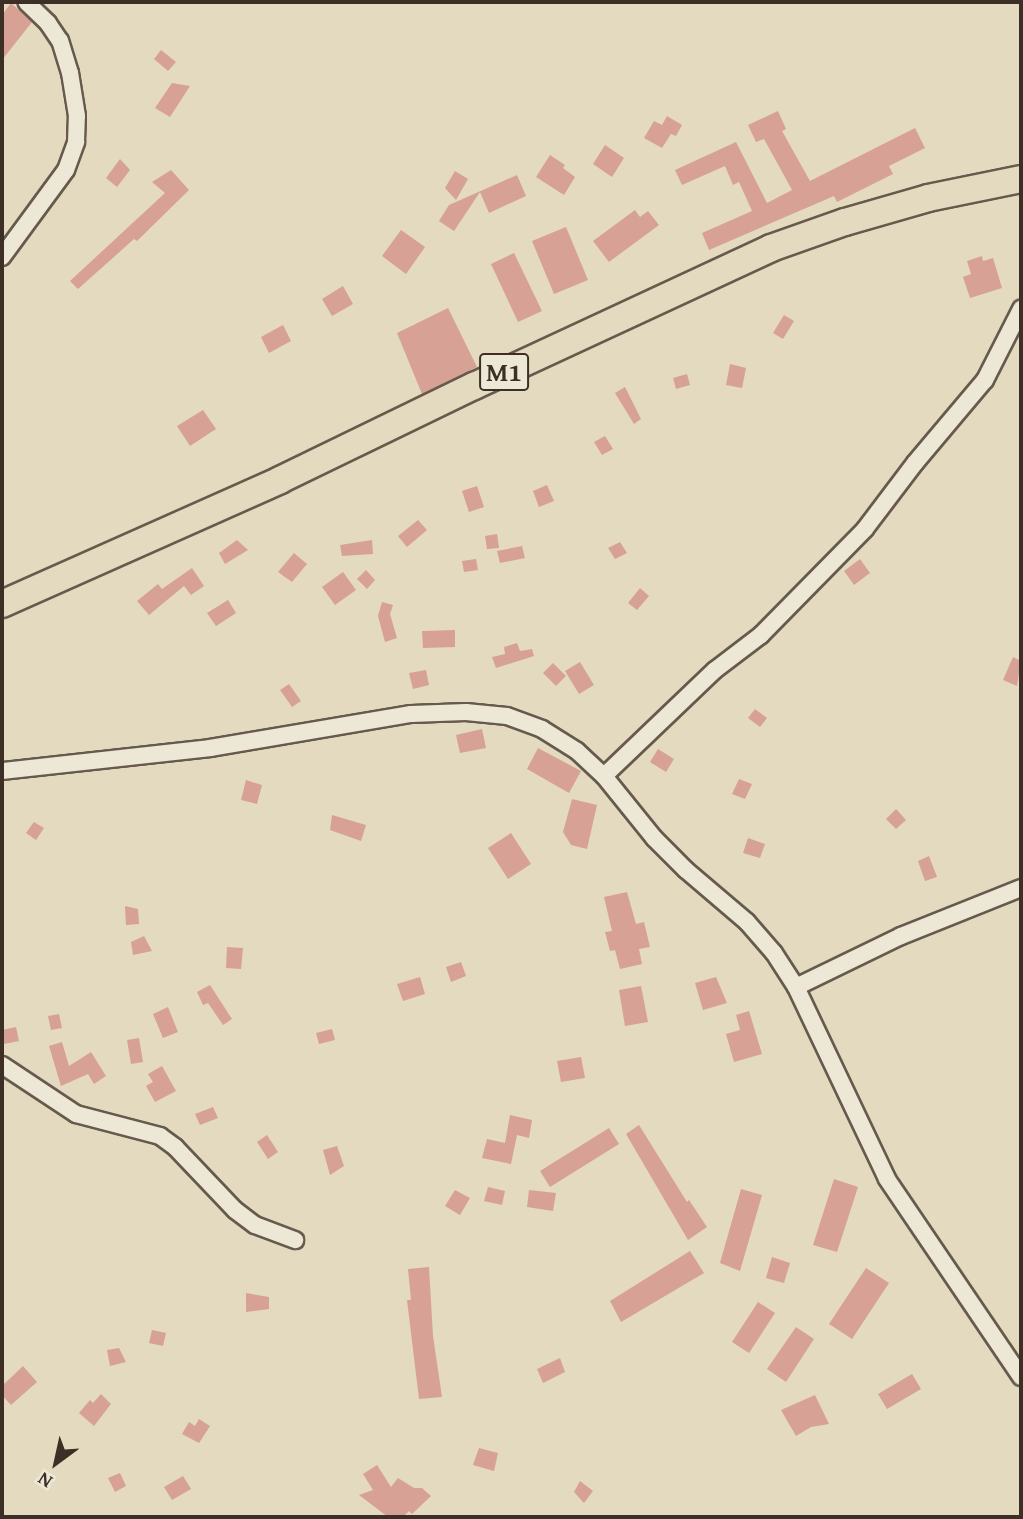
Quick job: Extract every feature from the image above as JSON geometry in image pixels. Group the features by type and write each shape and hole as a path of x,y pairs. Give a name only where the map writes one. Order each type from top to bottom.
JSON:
{"highway":[{"name":"M1","path":"2,604 280,480 474,386 771,248 845,222 928,198 1021,178"}],"street":[{"path":"2,257 66,170 76,142 77,116 70,73 60,41 48,23 26,2"},
{"path":"604,776 715,670 761,635 865,529 915,463 985,380 1021,309"},
{"path":"2,771 210,748 411,714 466,712 507,716 542,729 577,751 604,776 662,846 747,922 774,953 796,987 887,1179 1021,1377"},
{"path":"796,987 891,940 1021,888"},
{"path":"2,1065 76,1114 160,1136 175,1147 235,1210 254,1225 295,1240"}],"building":[{"path":"11,3 32,22 2,60 2,15"},
{"path":"161,50 176,62 168,71 154,59"},
{"path":"172,83 190,86 170,117 155,108"},
{"path":"778,111 786,129 782,131 810,181 915,128 925,148 889,166 893,174 837,202 834,196 709,250 702,233 752,211 739,182 733,185 725,166 682,185 675,170 736,142 767,203 792,190 764,139 756,142 748,125"},
{"path":"667,116 682,125 676,136 671,134 662,148 644,138 654,121 662,125"},
{"path":"605,145 624,158 612,177 593,164"},
{"path":"550,155 565,165 563,168 575,177 564,195 536,177"},
{"path":"120,159 130,170 117,187 106,178"},
{"path":"171,170 189,190 137,241 134,239 78,289 70,281 165,193 152,182"},
{"path":"455,171 468,179 456,200 445,188"},
{"path":"517,175 526,196 489,213 480,192 454,231 439,221 449,205"},
{"path":"635,210 640,217 648,211 659,225 609,262 593,241"},
{"path":"566,227 588,280 554,294 532,241"},
{"path":"401,230 425,247 406,274 382,256"},
{"path":"514,253 542,311 518,322 491,264"},
{"path":"982,256 983,261 993,258 1002,288 970,298 963,277 971,274 967,261"},
{"path":"343,286 353,304 332,316 322,299"},
{"path":"448,308 477,367 422,394 397,333"},
{"path":"784,315 794,321 783,339 773,333"},
{"path":"283,325 291,341 269,353 261,337"},
{"path":"730,364 746,368 742,388 726,385"},
{"path":"687,374 690,385 676,389 673,378"},
{"path":"625,387 641,419 634,424 615,393"},
{"path":"203,410 216,429 190,446 177,426"},
{"path":"605,436 613,449 602,455 594,442"},
{"path":"547,485 554,501 539,507 533,491"},
{"path":"477,486 484,507 469,512 462,491"},
{"path":"418,520 427,530 407,547 398,536"},
{"path":"497,534 499,548 487,549 485,536"},
{"path":"237,540 248,550 225,564 219,553"},
{"path":"372,540 373,554 342,556 340,545"},
{"path":"620,542 627,553 615,559 608,548"},
{"path":"522,546 525,558 500,563 497,551"},
{"path":"294,553 307,564 292,582 278,572"},
{"path":"476,559 478,570 464,572 462,561"},
{"path":"860,559 870,573 854,585 844,571"},
{"path":"192,568 204,586 191,595 184,586 149,615 137,601 158,584 162,589"},
{"path":"366,570 375,580 367,589 357,579"},
{"path":"343,572 356,590 335,605 322,587"},
{"path":"640,588 649,596 637,610 628,603"},
{"path":"228,600 236,613 216,626 207,613"},
{"path":"382,602 393,605 390,614 397,638 385,642 378,616"},
{"path":"455,630 455,647 423,648 422,631"},
{"path":"517,643 520,651 532,649 534,656 496,668 492,657 505,654 504,647"},
{"path":"1013,657 1021,661 1017,686 1003,680"},
{"path":"580,662 594,685 579,694 565,671"},
{"path":"553,663 566,676 556,686 543,673"},
{"path":"426,670 429,685 413,689 409,673"},
{"path":"289,684 301,701 292,707 280,690"},
{"path":"755,709 767,718 760,727 748,718"},
{"path":"482,729 486,748 460,753 456,735"},
{"path":"538,748 581,771 569,793 527,769"},
{"path":"658,749 674,759 666,772 650,762"},
{"path":"739,779 752,784 745,799 732,794"},
{"path":"246,780 262,785 257,804 241,800"},
{"path":"572,799 597,805 587,849 571,845 563,832"},
{"path":"896,809 906,820 896,829 886,819"},
{"path":"332,815 366,825 361,841 330,830"},
{"path":"34,822 44,828 36,840 26,833"},
{"path":"511,833 531,864 508,879 488,848"},
{"path":"748,838 765,844 760,858 743,853"},
{"path":"929,856 937,877 925,881 918,861"},
{"path":"627,892 636,924 644,922 650,947 639,949 642,964 620,969 615,950 610,951 605,932 612,931 604,897"},
{"path":"125,906 138,909 139,924 126,925"},
{"path":"144,936 152,951 133,955 131,942"},
{"path":"227,947 243,948 241,969 226,968"},
{"path":"461,962 466,976 451,982 446,967"},
{"path":"420,977 425,994 403,1001 397,984"},
{"path":"716,977 727,1003 703,1010 695,983"},
{"path":"210,985 232,1019 223,1025 208,1003 203,1005 197,992"},
{"path":"641,986 648,1022 625,1026 619,990"},
{"path":"168,1007 178,1032 163,1038 153,1014"},
{"path":"749,1011 762,1054 734,1062 726,1034 740,1030 736,1015"},
{"path":"59,1014 62,1028 51,1030 48,1016"},
{"path":"16,1027 19,1041 4,1044 2,1030"},
{"path":"332,1029 335,1040 319,1044 316,1033"},
{"path":"139,1038 143,1062 131,1064 127,1040"},
{"path":"62,1042 69,1066 91,1052 106,1076 94,1084 88,1074 61,1086 49,1046"},
{"path":"581,1057 585,1078 561,1082 557,1061"},
{"path":"162,1066 176,1091 155,1102 146,1086 153,1082 148,1074"},
{"path":"213,1107 218,1118 200,1125 195,1114"},
{"path":"510,1115 532,1120 529,1138 517,1135 511,1164 482,1158 487,1139 505,1143"},
{"path":"639,1125 687,1202 689,1200 707,1227 688,1240 626,1134"},
{"path":"609,1128 619,1144 550,1187 540,1171"},
{"path":"267,1135 278,1152 268,1159 257,1142"},
{"path":"337,1146 344,1166 330,1175 323,1150"},
{"path":"834,1179 858,1187 837,1252 813,1245"},
{"path":"488,1187 505,1191 502,1205 484,1201"},
{"path":"741,1189 762,1195 740,1271 720,1263"},
{"path":"455,1190 470,1198 460,1215 445,1206"},
{"path":"529,1190 556,1193 553,1211 527,1207"},
{"path":"690,1251 704,1273 621,1322 610,1301"},
{"path":"772,1257 790,1263 784,1283 766,1278"},
{"path":"429,1267 433,1336 442,1397 419,1399 407,1300 411,1300 408,1269"},
{"path":"866,1268 889,1283 852,1339 829,1324"},
{"path":"246,1293 269,1297 269,1309 246,1312"},
{"path":"758,1302 775,1313 749,1353 732,1342"},
{"path":"796,1327 814,1339 786,1382 767,1369"},
{"path":"152,1330 166,1333 163,1346 149,1343"},
{"path":"119,1348 126,1362 110,1366 107,1350"},
{"path":"560,1358 565,1372 543,1383 537,1369"},
{"path":"23,1366 37,1382 11,1405 2,1395 2,1386"},
{"path":"912,1374 921,1389 887,1409 878,1394"},
{"path":"101,1394 111,1404 94,1426 79,1413 90,1400 93,1403"},
{"path":"815,1395 829,1424 811,1427 796,1436 781,1410"},
{"path":"199,1419 210,1426 199,1443 182,1434 189,1422 195,1426"},
{"path":"479,1448 498,1453 494,1471 473,1465"},
{"path":"377,1465 391,1487 398,1478 414,1488 422,1488 431,1496 412,1514 409,1511 403,1517 388,1517 359,1495 373,1490 363,1474"},
{"path":"120,1473 126,1486 115,1492 108,1478"},
{"path":"183,1476 191,1489 172,1500 164,1487"},
{"path":"580,1481 593,1491 584,1503 574,1492"}]}
